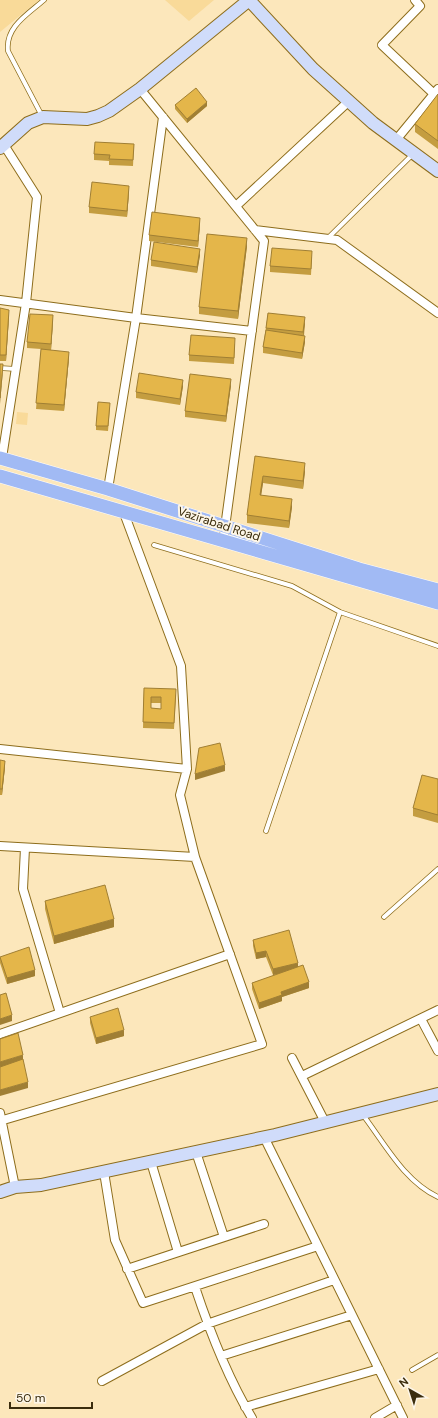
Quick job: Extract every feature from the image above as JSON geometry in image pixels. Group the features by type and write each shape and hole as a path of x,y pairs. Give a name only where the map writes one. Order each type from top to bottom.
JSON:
{"main road":[{"name":"Vazirabad Road","path":"1,455 226,527 359,568 438,590"},
{"path":"54,492 59,474"},
{"name":"Vazirabad Road","path":"0,476 223,542 438,603"}],"street":[{"path":"396,140 436,91 382,45 420,6 415,0"},
{"path":"1,455 26,303 37,197 2,146 28,124 43,117 87,119 98,116 140,89 244,1 313,69 372,123 438,171"},
{"path":"140,89 264,241 223,542"},
{"path":"236,206 349,101"},
{"path":"108,489 136,318 163,117"},
{"path":"255,230 337,240 438,313"},
{"path":"0,300 136,318 252,331"},
{"path":"15,1187 1,1118 262,1044 195,857 180,795 187,769 182,666 124,513"},
{"path":"0,749 187,769"},
{"path":"0,846 195,857"},
{"path":"25,848 23,889 60,1013"},
{"path":"0,1034 230,954"},
{"path":"302,1076 438,1010"},
{"path":"421,1019 437,1048"},
{"path":"292,1058 325,1122"},
{"path":"0,1192 15,1187 41,1185 264,1137 438,1094"},
{"path":"264,1137 403,1418"},
{"path":"196,1152 224,1237"},
{"path":"151,1162 178,1252"},
{"path":"104,1172 116,1240 143,1303 318,1246"},
{"path":"128,1269 264,1224"},
{"path":"102,1381 207,1324 334,1280"},
{"path":"195,1287 207,1324 245,1407 252,1418"},
{"path":"221,1356 352,1315"},
{"path":"245,1407 379,1369"},
{"path":"375,1418 397,1405"}],"lane":[{"path":"43,117 8,51 7,41 14,27 44,0"},
{"path":"327,239 414,153"},
{"path":"0,368 16,369"},
{"path":"154,545 292,586 340,612 438,646"},
{"path":"266,831 340,612"},
{"path":"384,918 438,869"},
{"path":"362,1113 407,1174 426,1191 438,1197"},
{"path":"412,1370 438,1355"}],"shaded area":[{"path":"0,0 39,0 0,32"},
{"path":"165,0 214,0 189,21"},
{"path":"17,412 28,413 27,425 16,424"}],"building":[{"path":"196,88 207,102 187,119 175,105"},
{"path":"438,94 438,141 415,124"},
{"path":"95,142 134,144 133,160 109,159 110,155 94,154"},
{"path":"92,182 129,186 127,211 89,207"},
{"path":"152,212 200,218 198,241 149,235"},
{"path":"207,234 247,238 238,311 199,307"},
{"path":"154,242 200,249 197,267 151,260"},
{"path":"272,248 312,251 311,269 270,266"},
{"path":"0,308 9,310 6,355 0,355"},
{"path":"268,313 305,317 303,332 266,328"},
{"path":"30,314 53,315 51,344 27,342"},
{"path":"266,330 305,336 302,353 263,347"},
{"path":"191,335 235,338 234,358 189,355"},
{"path":"41,349 69,352 64,405 36,403"},
{"path":"0,364 3,364 0,398"},
{"path":"139,373 183,380 180,399 136,392"},
{"path":"190,374 231,379 226,416 185,411"},
{"path":"98,402 110,403 108,426 96,426"},
{"path":"255,456 305,463 303,481 263,476 260,495 292,499 289,521 247,515"},
{"path":"144,688 176,689 174,723 143,722","holes":["151,697 161,697 161,709 151,708"]},
{"path":"220,743 225,765 195,774 199,748"},
{"path":"0,760 5,761 2,789 0,789"},
{"path":"422,775 438,779 438,815 413,808"},
{"path":"105,885 114,919 54,936 45,901"},
{"path":"289,930 298,963 273,969 266,951 256,953 253,940"},
{"path":"29,947 35,970 7,978 0,957"},
{"path":"303,965 309,982 281,992 282,995 259,1003 252,983"},
{"path":"6,993 12,1015 0,1019 0,995"},
{"path":"118,1008 124,1030 96,1038 90,1017"},
{"path":"18,1033 23,1055 0,1062 0,1039"},
{"path":"23,1059 28,1082 0,1090 0,1067"}]}
